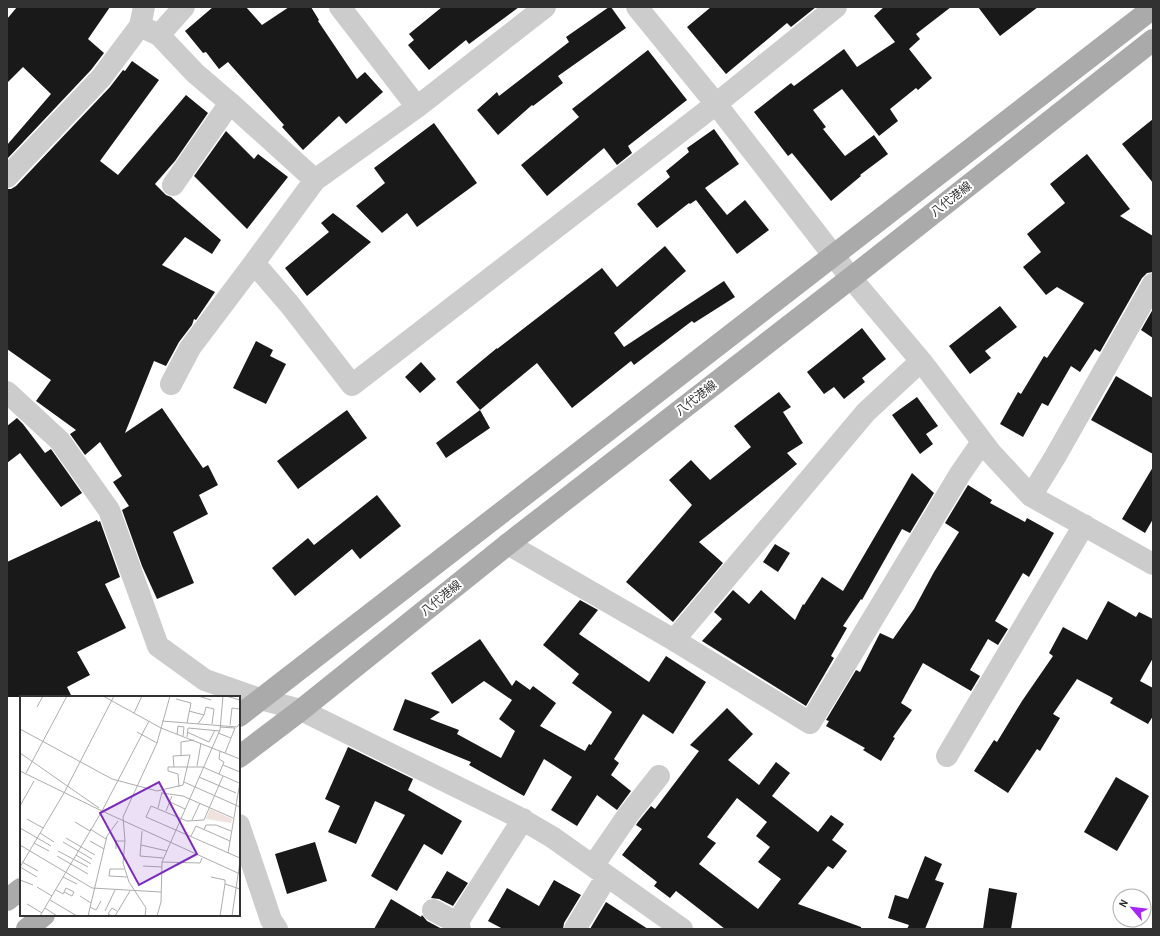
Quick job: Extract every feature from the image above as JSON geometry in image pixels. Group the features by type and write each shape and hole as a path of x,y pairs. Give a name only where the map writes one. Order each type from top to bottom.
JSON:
{"main road":[{"path":"240,715 1153,8"},
{"name":"八代港線","path":"240,756 301,710 508,544 851,278 1153,40"},
{"path":"7,900 20,890"},
{"path":"27,929 43,916"}],"street":[{"path":"7,177 101,78 148,23 184,7"},
{"path":"340,7 417,106"},
{"path":"171,384 190,348 316,180 417,106 545,7"},
{"path":"637,7 716,104 851,278 921,361 991,453 1031,496 1153,564"},
{"path":"254,263 290,305 352,385 716,104 836,7"},
{"path":"148,23 194,74 230,103 316,180"},
{"path":"173,185 230,103"},
{"path":"1031,496 1055,457 1153,284"},
{"path":"674,640 866,412 921,361"},
{"path":"7,392 60,441 109,510 158,646 205,680 260,699 301,710 523,819 552,836 682,929"},
{"path":"508,544 674,640 810,723 960,474 982,442"},
{"path":"948,756 1084,525"},
{"path":"575,929 600,871 628,815 659,776"},
{"path":"433,910 458,926 523,819"},
{"path":"240,828 271,920 277,929"}],"building":[{"path":"17,7 110,7 88,39 104,53 91,70 7,159 7,145 51,94 23,67 7,83 7,19"},
{"path":"213,7 246,7 262,25 289,7 311,7 319,20 318,21 357,79 365,72 383,92 346,124 339,116 303,150 282,127 284,125 228,62 219,69 206,52 203,53 185,31"},
{"path":"442,7 519,7 469,44 466,40 429,70 408,45 414,40 409,34"},
{"path":"611,7 626,28 558,76 563,83 533,106 532,105 498,135 477,110 497,92 499,96 569,42 566,37"},
{"path":"711,7 816,7 791,27 787,23 726,74 687,27"},
{"path":"884,7 951,7 916,34 920,39 909,49 932,78 918,90 916,88 890,109 898,121 879,136 842,89 813,110 826,127 823,129 845,156 874,135 888,154 860,175 861,176 831,201 792,153 788,156 754,112 791,83 794,86 844,49 857,67 895,42 874,16"},
{"path":"978,7 1038,7 1000,36"},
{"path":"648,50 687,100 628,146 632,153 617,165 604,148 547,196 521,165 579,117 572,109"},
{"path":"132,61 159,80 100,161 118,175 186,95 208,113 175,161 155,184 166,195 171,197 221,240 212,254 185,237 162,265 215,292 196,320 194,319 192,325 179,342 166,366 154,361 125,433 162,408 203,468 208,465 218,485 199,495 208,514 173,532 194,583 157,599 142,566 122,510 129,506 113,482 122,476 100,442 85,455 70,434 76,430 36,401 51,380 7,349 7,189 11,189 16,186 110,87 123,70 125,71"},
{"path":"1153,119 1153,183 1122,144"},
{"path":"434,123 477,183 417,227 407,213 382,233 356,206 385,183 374,168"},
{"path":"714,129 739,164 705,188 727,215 745,200 769,230 737,254 696,200 690,204 689,203 657,228 637,204 670,177 666,171 689,152 687,148"},
{"path":"226,131 254,159 258,154 288,177 247,229 194,176"},
{"path":"1087,154 1130,209 1120,216 1153,236 1153,272 1147,273 1142,278 1100,352 1095,349 1080,372 1071,366 1048,406 1042,403 1023,437 1000,424 1018,392 1021,394 1044,356 1047,358 1084,303 1057,287 1046,295 1023,267 1041,252 1027,234 1065,203 1050,184"},
{"path":"333,213 371,242 307,296 285,268 329,232 321,223"},
{"path":"665,246 686,271 614,333 624,347 724,281 735,297 694,323 692,321 634,365 631,361 572,408 537,363 480,410 456,382 497,348 602,268 617,287"},
{"path":"1000,306 1017,327 985,351 991,358 970,374 949,346"},
{"path":"1153,309 1153,338 1141,330"},
{"path":"862,328 886,359 862,378 865,382 844,399 834,387 824,394 807,372"},
{"path":"256,341 273,350 270,356 286,364 266,404 233,388"},
{"path":"421,362 436,379 420,393 405,377"},
{"path":"1116,376 1153,398 1153,454 1091,420"},
{"path":"779,392 791,407 783,412 803,443 787,453 797,464 699,542 723,563 673,622 626,582 692,505 669,480 691,460 710,480 751,447 734,426"},
{"path":"917,397 938,426 926,434 933,444 920,454 892,415"},
{"path":"347,410 367,438 298,489 277,461"},
{"path":"480,410 490,428 446,458 436,443"},
{"path":"17,418 45,453 51,449 82,493 61,507 20,453 7,463 7,426"},
{"path":"1153,467 1153,519 1145,533 1122,519"},
{"path":"912,473 934,493 910,533 902,529 862,600 861,599 843,626 847,628 831,656 834,658 806,706 702,641 722,619 714,612 733,590 749,604 761,590 795,620 803,604 804,605 822,577 843,591"},
{"path":"968,485 992,500 990,503 1025,522 1027,518 1054,533 1029,577 1023,573 995,621 1008,629 998,645 988,639 970,670 980,676 971,691 923,663 901,703 912,710 893,737 895,738 881,761 863,750 865,748 826,726 829,721 826,720 856,670 860,672 880,633 893,639 914,609 934,572 959,532 945,523"},
{"path":"377,495 401,526 360,559 352,549 295,596 272,568 308,538 314,545"},
{"path":"97,520 98,522 100,521 120,577 105,584 126,628 77,652 90,675 67,687 72,696 7,697 7,562"},
{"path":"775,544 790,553 778,572 763,562"},
{"path":"580,600 598,610 579,634 649,682 666,656 706,682 673,734 643,714 614,759 619,763 611,775 631,791 617,810 597,795 577,826 551,810 572,777 544,759 524,796 469,765 471,762 393,730 405,699 440,712 430,719 459,730 457,734 501,758 515,731 499,719 512,700 484,681 452,704 431,673 480,639 512,686 516,680 530,690 533,686 556,703 540,726 585,751 589,744 591,745 612,712 572,683 579,674 543,645"},
{"path":"1108,601 1136,617 1139,612 1153,619 1153,658 1140,681 1153,688 1153,716 1148,724 1110,703 1113,698 1077,679 1053,714 1060,718 1040,751 1037,749 1008,793 974,771 994,740 997,742 1022,701 1053,656 1049,653 1063,627 1087,640"},
{"path":"727,708 753,734 728,760 759,785 776,762 790,773 772,796 818,832 831,815 844,824 832,840 847,851 833,869 828,866 798,904 861,927 861,929 725,929 676,891 670,898 654,886 657,882 622,855 642,829 636,825 638,822 651,806 655,809 699,751 690,745","holes":["737,798 767,822 756,836 770,847 758,862 781,879 758,909 699,864 716,843 707,837"]},
{"path":"348,747 413,779 408,790 462,821 442,855 424,844 397,891 371,876 405,815 375,801 356,844 328,832 340,806 325,799"},
{"path":"1116,777 1149,796 1117,851 1084,832"},
{"path":"315,842 327,881 287,894 275,854"},
{"path":"925,856 942,864 935,880 944,883 925,929 907,929 909,925 888,918 895,895 908,899"},
{"path":"447,871 468,883 453,906 439,899 431,898"},
{"path":"554,880 581,895 564,923 563,929 503,929 488,921 507,888 539,906"},
{"path":"989,888 1017,893 1011,929 983,929"},
{"path":"391,899 421,917 422,915 427,921 442,929 374,929"},
{"path":"606,902 648,929 590,929"}]}
